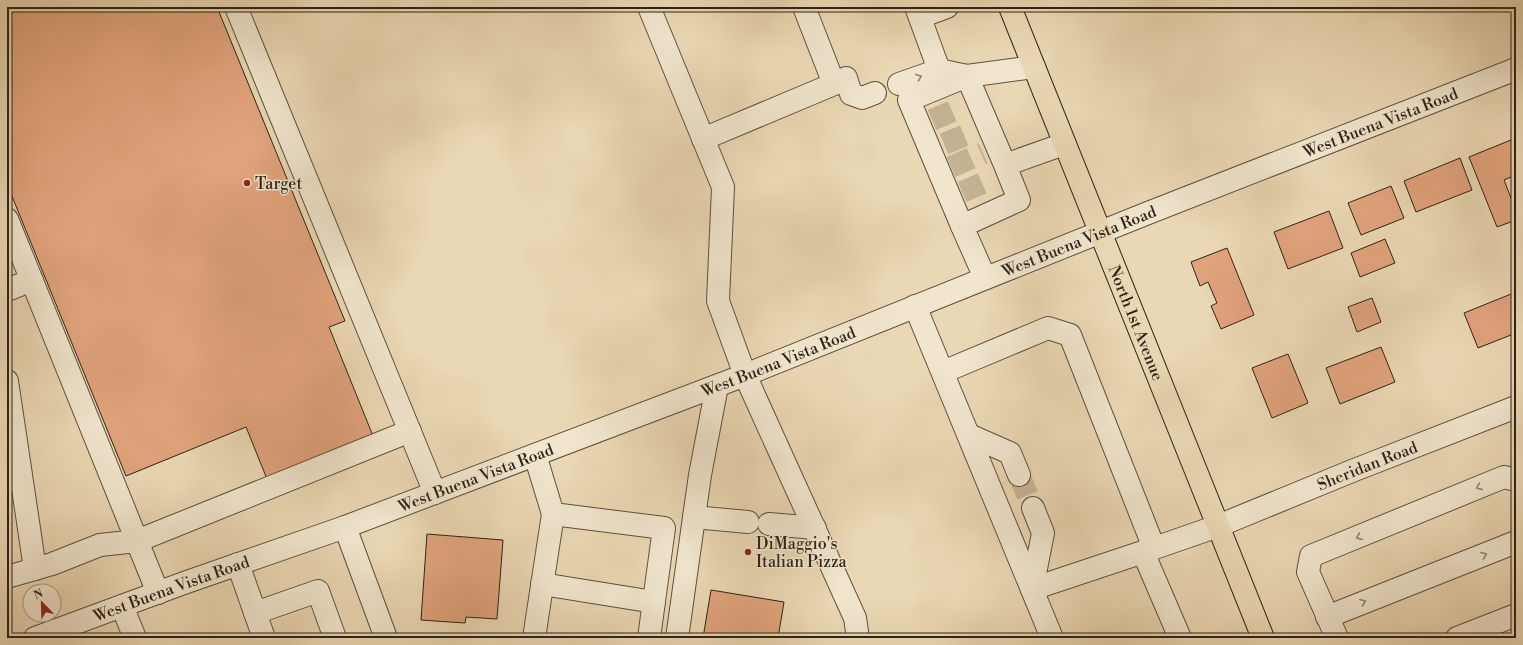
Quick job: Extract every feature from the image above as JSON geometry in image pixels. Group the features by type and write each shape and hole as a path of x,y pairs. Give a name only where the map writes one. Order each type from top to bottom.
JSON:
{"main road":[{"name":"North 1st Avenue","path":"1010,7 1263,638"}],"street":[{"path":"236,7 435,493"},
{"path":"649,7 723,187 718,301 745,375 855,618 858,638"},
{"path":"804,7 834,84"},
{"path":"940,70 918,12 947,7"},
{"path":"985,278 962,226 956,194 937,147 926,123 909,100 967,76 1034,67"},
{"name":"West Buena Vista Road","path":"35,638 238,564 345,527 717,386 985,278 1516,69"},
{"path":"898,84 940,70 967,76"},
{"path":"962,226 1019,200 997,163 980,129 970,104 967,76"},
{"path":"703,139 846,78 852,94 862,98 874,93"},
{"path":"997,163 1064,144"},
{"path":"7,219 158,593"},
{"path":"7,290 32,280"},
{"path":"915,306 1052,638"},
{"path":"943,372 1048,328 1070,335 1180,638"},
{"path":"677,638 700,476 717,386"},
{"path":"8,387 35,569"},
{"name":"Sheridan Road","path":"1032,589 1218,526 1352,471 1516,407"},
{"path":"7,577 52,564 100,545 137,541 410,431"},
{"path":"969,435 1010,453 1019,475"},
{"path":"534,638 553,514 535,455"},
{"path":"1337,638 1308,572 1311,556 1504,477 1516,480"},
{"path":"1032,589 1043,533 1033,508"},
{"path":"553,514 664,528 649,638"},
{"path":"694,517 815,528"},
{"path":"345,527 386,638"},
{"path":"1327,616 1516,542"},
{"path":"238,564 264,638"},
{"path":"542,584 654,602"},
{"path":"255,613 318,590 335,638"},
{"path":"122,606 136,638"},
{"path":"1457,638 1516,615"}],"building":[{"path":"7,7 217,7 345,321 329,327 373,436 267,479 246,427 126,476 7,184"},
{"path":"1511,140 1516,154 1516,175 1504,180 1516,211 1516,220 1497,227 1469,157"},
{"path":"1460,158 1472,190 1416,212 1404,181"},
{"path":"1391,186 1404,218 1361,235 1348,203"},
{"path":"1329,211 1343,248 1288,269 1274,232"},
{"path":"1385,239 1395,263 1360,277 1351,253"},
{"path":"1227,248 1254,315 1221,329 1211,306 1217,303 1208,282 1200,286 1191,262"},
{"path":"1516,292 1516,333 1478,348 1464,313"},
{"path":"1372,298 1381,322 1357,332 1348,307"},
{"path":"1381,347 1395,382 1340,404 1326,368"},
{"path":"1288,354 1308,403 1272,418 1252,368"},
{"path":"427,534 503,540 497,619 466,617 465,623 421,620"},
{"path":"711,590 784,602 778,638 703,638"}],"tunnel":[{"path":"932,120 962,107"},
{"path":"944,144 973,132"},
{"path":"951,167 983,153"},
{"path":"962,192 992,179"},
{"path":"1019,475 1033,508"}],"place":[{"name":"Target","path":"247,183"},
{"name":"DiMaggio's Italian Pizza","path":"748,552"}]}
